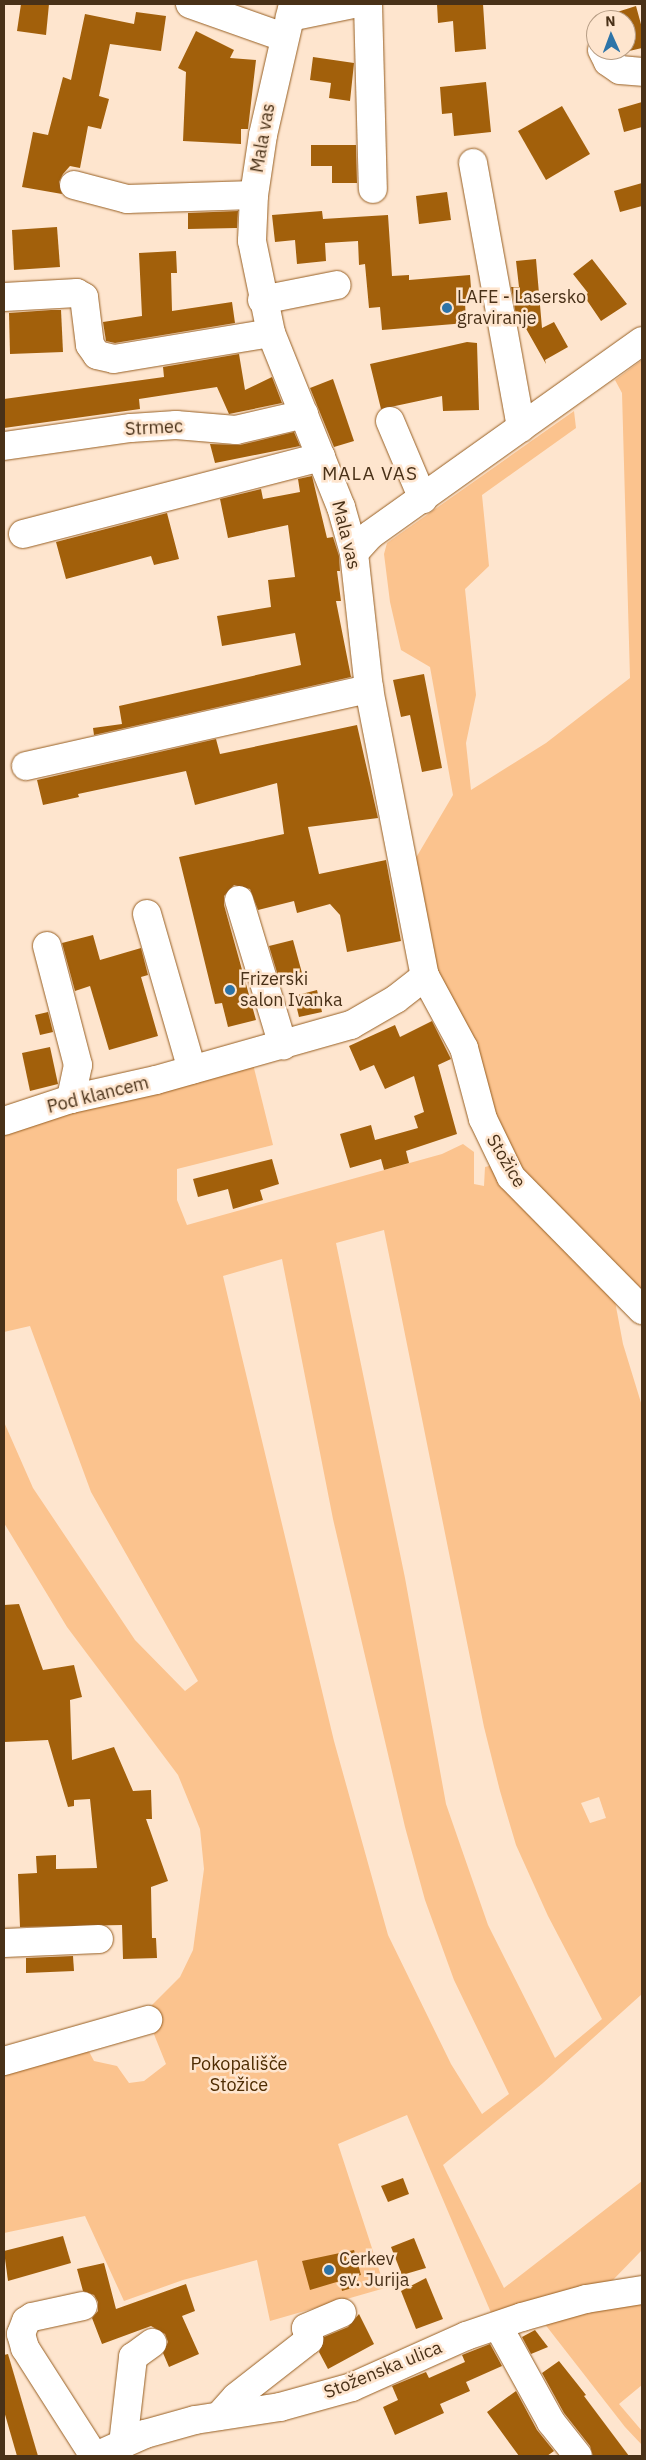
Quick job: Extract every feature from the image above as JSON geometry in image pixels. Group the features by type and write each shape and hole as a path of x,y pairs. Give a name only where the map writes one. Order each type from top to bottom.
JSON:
{"street":[{"path":"190,4 289,19 353,4"},
{"path":"368,4 373,189"},
{"name":"Mala vas","path":"289,19 254,195 252,241 262,300 271,333 321,457 354,553 369,689 425,976"},
{"path":"607,60 620,70 642,72"},
{"path":"473,164 521,428"},
{"path":"74,184 127,199 254,195"},
{"path":"262,300 337,285"},
{"path":"4,297 77,293 84,297 90,345 97,355 114,359 271,333"},
{"path":"354,553 370,535 423,499 642,340"},
{"name":"Strmec","path":"4,446 176,425 236,430 304,414"},
{"path":"390,421 423,499"},
{"path":"24,534 321,457"},
{"path":"26,766 369,689"},
{"path":"239,900 283,1046"},
{"path":"147,914 192,1070"},
{"path":"47,946 78,1065 71,1099"},
{"name":"Pod klancem","path":"4,1121 71,1099 283,1046 351,1025 396,999 425,976"},
{"name":"Stožice","path":"425,976 464,1048 483,1119 511,1177 642,1310"},
{"path":"4,1942 98,1939"},
{"path":"4,2061 148,2020"},
{"name":"Stoženska ulica","path":"95,2456 145,2434 219,2416 280,2407 352,2387 466,2336 586,2299 642,2290"},
{"path":"83,2306 32,2317 26,2321 21,2334 25,2348 95,2456"},
{"path":"219,2416 236,2397 309,2340 306,2328 342,2313"},
{"path":"498,2326 551,2422 578,2456"},
{"path":"123,2444 133,2357 152,2344"}],"green space":[{"path":"642,360 642,1303 516,1168 424,943 410,868 453,795 430,667 401,650 390,602 384,554 387,543 574,411 576,428 482,495 489,566 465,589 476,695 466,743 471,790 546,743 630,678 622,393 615,380"},
{"name":"Pokopališče Stožice","path":"253,1064 273,1145 177,1169 177,1200 187,1225 442,1154 463,1144 474,1152 474,1184 484,1186 485,1167 493,1165 614,1296 623,1344 642,1406 642,1994 543,2083 443,2165 504,2288 642,2181 642,2250 611,2282 492,2315 407,2115 338,2144 385,2288 270,2321 257,2260 183,2280 124,2301 85,2216 4,2233 4,2067 85,2044 94,2061 117,2066 129,2083 144,2081 166,2064 145,2012 180,1977 193,1950 204,1869 200,1829 178,1775 67,1627 4,1523 4,1422 33,1488 135,1640 185,1691 198,1681 91,1492 30,1326 4,1332 4,1130","holes":["384,1230 484,1727 500,1791 516,1845 548,1916 602,2019 555,2058 488,1925 446,1804 405,1578 336,1243","282,1259 333,1519 405,1827 425,1900 454,1980 509,2094 482,2114 451,2064 388,1935 334,1741 223,1276","599,1797 606,1818 590,1823 581,1803"]},
{"path":"642,2301 642,2385 619,2404 642,2431 642,2445 625,2427 544,2323"}],"building":[{"path":"21,4 49,4 46,35 17,31"},
{"path":"437,4 483,4 486,49 455,52 453,21 438,23"},
{"path":"636,6 642,28 642,48 636,49 636,10 623,10"},
{"path":"136,12 166,16 161,51 110,44 99,96 109,99 101,129 88,126 80,168 70,166 63,174 59,182 62,194 22,187 33,132 48,135 63,77 71,80 85,14 134,24"},
{"path":"196,31 234,50 230,58 256,60 248,129 241,129 241,144 183,141 186,72 178,68"},
{"path":"313,57 354,63 350,101 329,98 331,83 310,80"},
{"path":"486,82 491,132 454,136 452,113 442,114 440,87"},
{"path":"642,102 642,127 624,132 618,109"},
{"path":"562,106 590,154 546,180 518,131"},
{"path":"311,145 356,145 357,183 332,183 332,166 311,166"},
{"path":"642,183 642,206 620,212 614,191"},
{"path":"447,192 451,220 419,224 416,196"},
{"path":"238,211 237,228 188,229 188,213"},
{"path":"322,211 323,219 388,215 392,276 409,275 409,280 470,275 472,301 465,302 466,323 382,330 380,307 369,308 365,264 359,265 358,241 325,243 326,261 297,264 295,240 275,242 272,215"},
{"path":"57,227 60,267 14,270 12,230"},
{"path":"176,251 177,273 171,273 172,311 232,302 235,323 115,343 106,341 103,322 142,316 139,253"},
{"path":"536,259 542,328 554,322 568,347 545,360 546,364 524,325 518,326 511,287 519,287 516,261"},
{"path":"592,259 627,304 601,321 584,296 588,293 573,274"},
{"path":"61,310 63,352 10,354 9,313"},
{"path":"467,342 477,343 479,410 443,411 442,396 381,409 370,364"},
{"path":"239,354 245,390 272,377 282,403 229,414 217,387 139,399 140,409 4,428 4,399 164,377 163,367"},
{"path":"333,379 354,441 334,447 310,388"},
{"path":"294,432 300,446 215,463 210,444 240,445"},
{"path":"312,476 327,538 333,537 339,556 340,571 337,571 341,601 336,601 351,677 94,735 93,728 122,724 119,706 301,665 295,633 222,646 217,616 271,607 268,580 295,577 288,525 228,538 220,499 261,489 263,499 300,492 298,479"},
{"path":"167,513 179,559 154,565 151,556 66,579 56,542"},
{"path":"424,674 442,768 422,772 410,715 401,717 393,680"},
{"path":"357,725 378,818 308,827 319,874 386,860 401,941 347,952 340,915 330,904 297,913 294,901 258,910 250,889 234,885 224,896 224,905 256,1020 228,1027 222,1003 215,1004 179,857 284,834 277,783 195,805 186,771 78,794 79,797 43,805 37,780 216,739 220,754"},
{"path":"93,935 100,960 141,948 148,975 141,977 158,1036 109,1050 90,986 75,991 62,943"},
{"path":"293,940 302,973 279,979 269,946"},
{"path":"317,990 322,1012 299,1017 294,996"},
{"path":"48,1012 53,1032 40,1035 35,1015"},
{"path":"432,1021 451,1059 438,1065 457,1134 406,1151 409,1163 384,1170 381,1159 350,1168 340,1134 371,1125 375,1140 418,1128 414,1116 424,1112 414,1076 385,1089 374,1065 360,1071 349,1046 395,1025 400,1037"},
{"path":"50,1047 58,1084 30,1091 22,1053"},
{"path":"272,1159 279,1184 260,1190 263,1200 233,1209 228,1189 198,1197 193,1179"},
{"path":"19,1604 43,1670 74,1665 82,1697 70,1700 72,1760 114,1747 133,1791 151,1790 152,1819 146,1819 168,1881 151,1887 152,1938 156,1938 157,1958 123,1959 122,1925 20,1927 18,1874 37,1873 36,1856 56,1855 56,1869 97,1868 90,1799 74,1800 74,1806 68,1807 48,1740 4,1742 4,1605"},
{"path":"73,1956 74,1971 26,1973 26,1958"},
{"path":"403,2178 409,2194 388,2202 381,2186"},
{"path":"63,2236 71,2263 8,2281 4,2251"},
{"path":"414,2238 426,2268 402,2275 391,2247"},
{"name":"Cerkev sv. Jurija","path":"354,2250 361,2275 356,2276 359,2286 342,2291 340,2281 310,2290 302,2261"},
{"path":"104,2263 116,2309 186,2284 195,2311 182,2316 199,2354 169,2367 163,2353 168,2342 165,2334 151,2326 102,2344 92,2318 98,2311 98,2302 94,2295 83,2291 77,2269"},
{"path":"426,2278 443,2319 416,2329 401,2291"},
{"path":"359,2314 374,2344 328,2369 319,2352 324,2337 348,2327"},
{"path":"535,2330 548,2347 531,2354 522,2337"},
{"path":"490,2344 502,2366 466,2382 470,2391 440,2404 444,2413 395,2435 383,2407 398,2400 392,2386 426,2372 429,2378 465,2362 462,2355"},
{"path":"8,2354 38,2456 17,2456 4,2411 4,2355"},
{"path":"559,2361 586,2395 584,2396 629,2456 593,2456 590,2446 564,2413 542,2373"},
{"path":"516,2391 537,2430 554,2451 547,2456 519,2456 487,2412"}],"place":[{"name":"LAFE - Lasersko graviranje","path":"447,308"},
{"name":"Frizerski salon Ivanka","path":"230,990"},
{"name":"Cerkev sv. Jurija","path":"329,2270"}],"district":[{"name":"MALA VAS","path":"370,474"}]}
